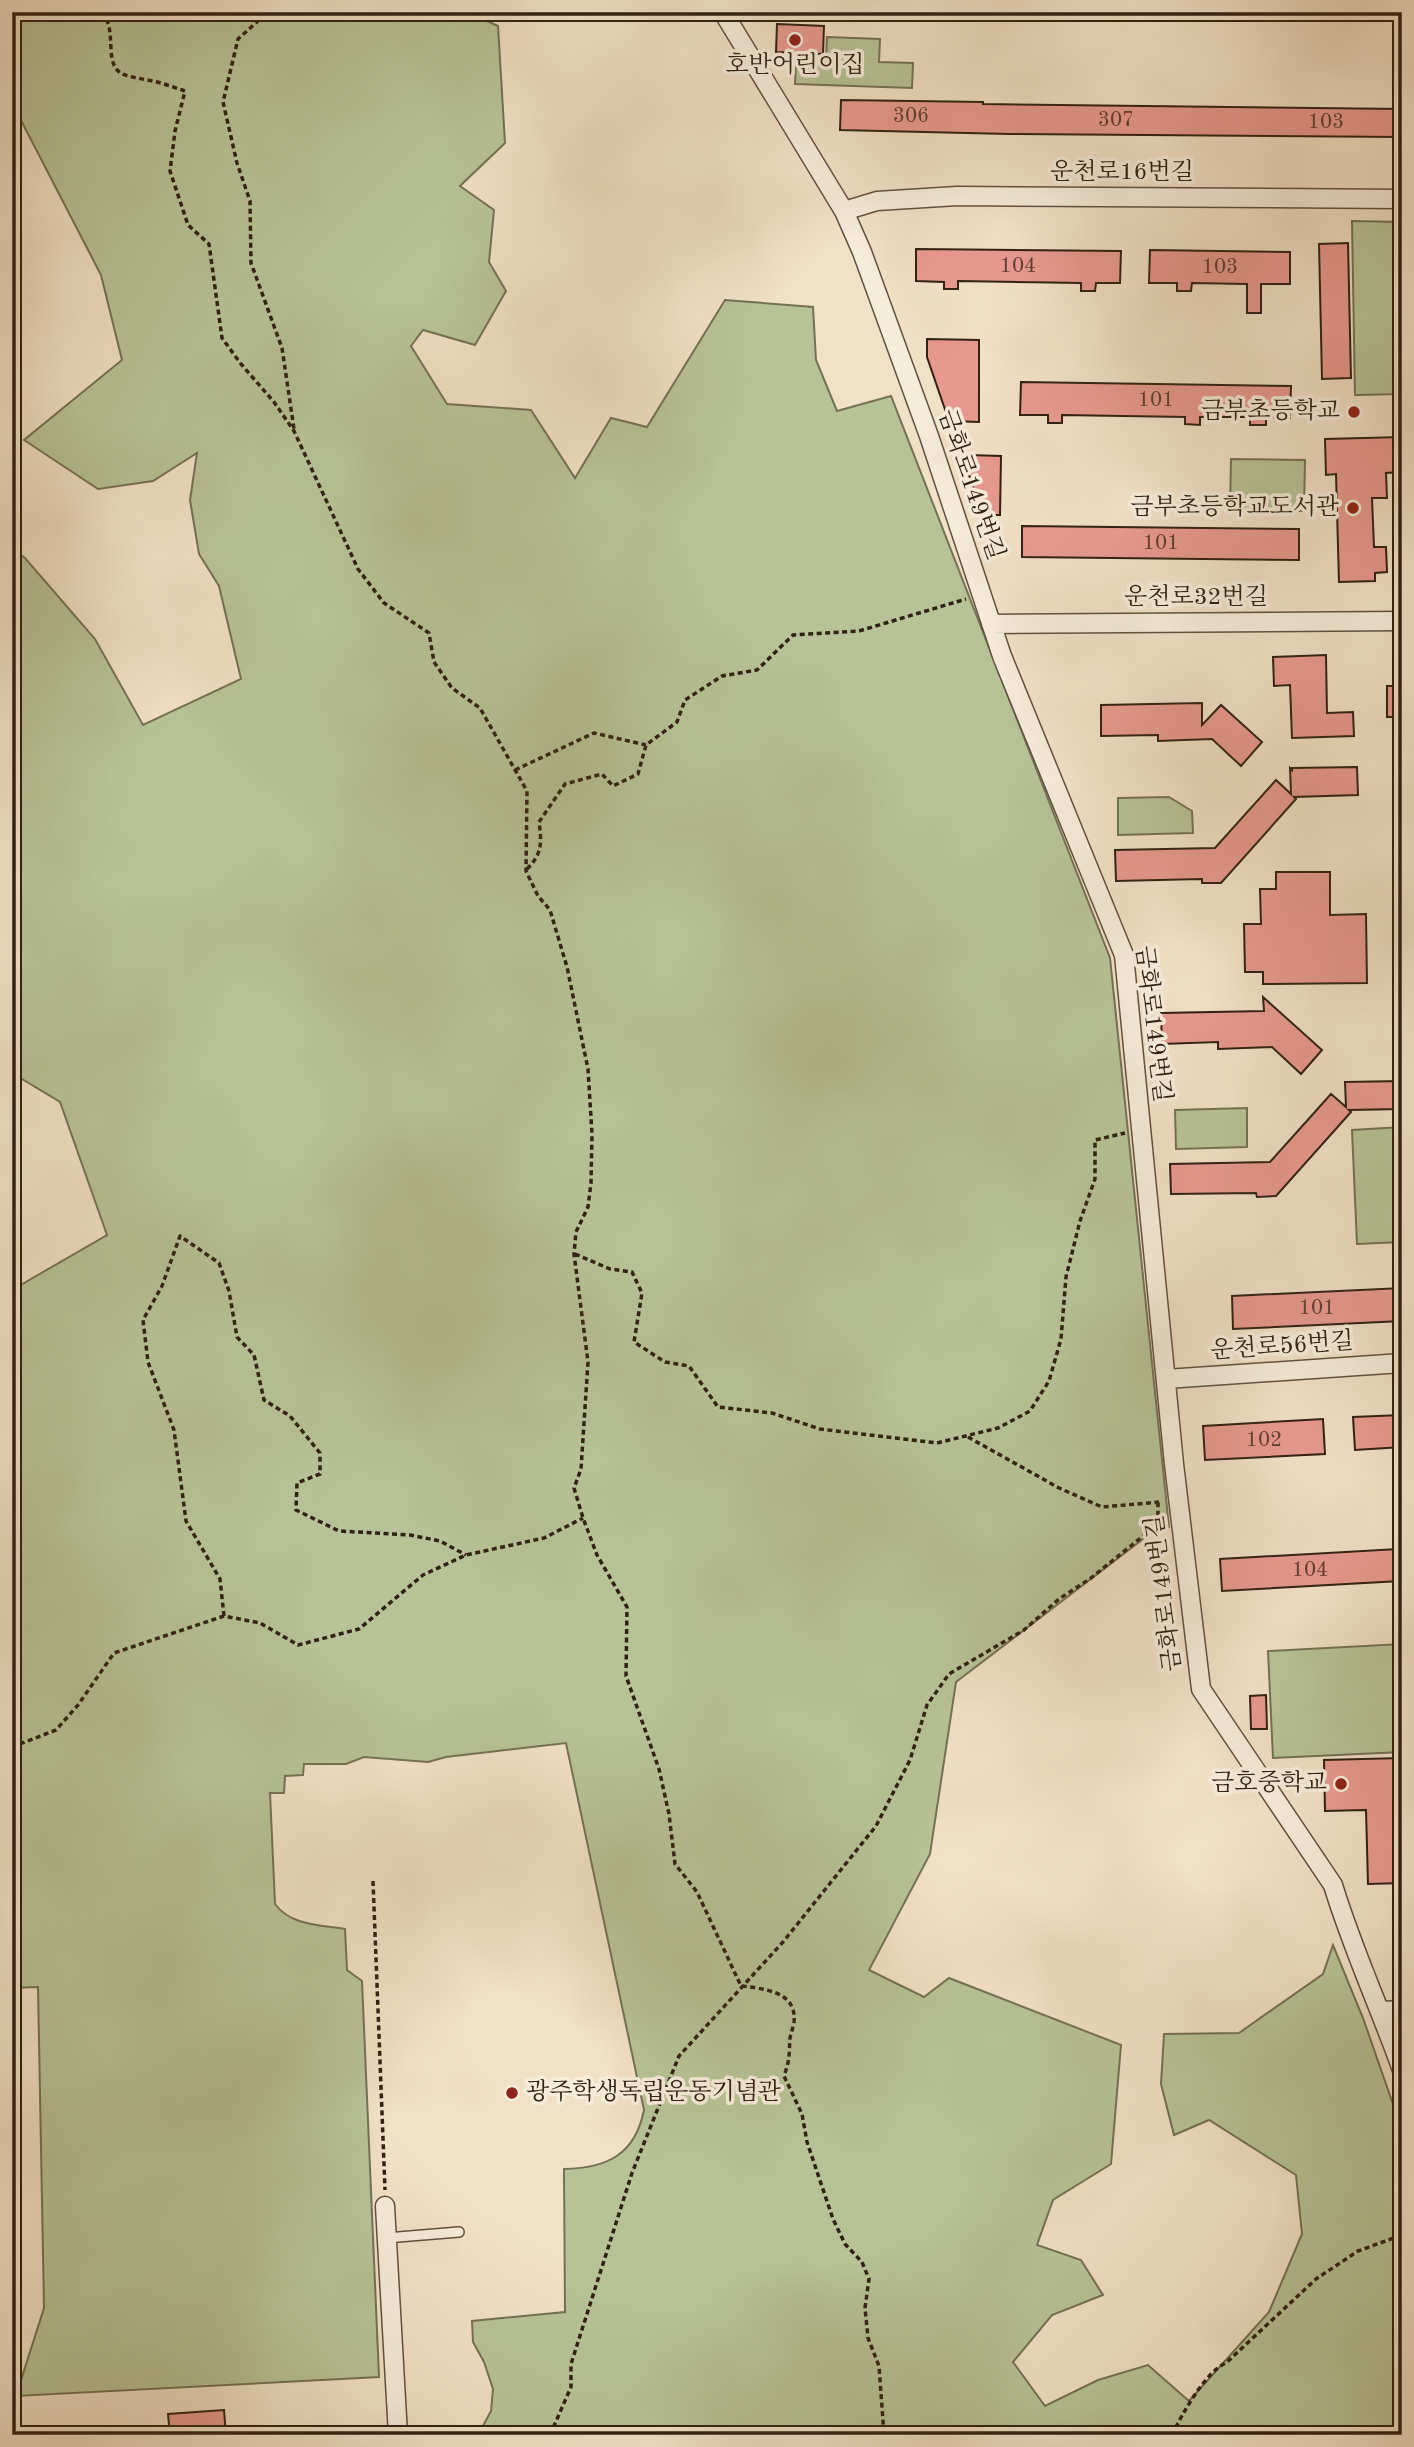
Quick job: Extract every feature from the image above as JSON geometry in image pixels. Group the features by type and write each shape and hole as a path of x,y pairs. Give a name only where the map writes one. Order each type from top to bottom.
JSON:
{"street":[{"name":"금화로149번길","path":"723,12 844,211 862,252 929,436 1002,656 1124,955 1186,1577 1201,1689 1333,1885 1402,2070"},
{"name":"운천로16번길","path":"844,211 877,201 957,196 1402,199"},
{"name":"운천로32번길","path":"991,624 1402,621"},
{"name":"운천로56번길","path":"1166,1379 1402,1363"},
{"path":"1382,2011 1402,2010"},
{"path":"385,2206 398,2435"}],"lane":[{"path":"386,2238 459,2232"}],"path":[{"path":"102,12 110,23 111,58 118,72 127,77 149,80 185,91 175,131 170,171 188,225 209,244 222,338 274,402 294,432 316,473 331,514 358,569 384,603 429,633 434,662 452,688 480,708 527,791 526,871 538,896 550,911 567,967 589,1069 591,1183 588,1208 576,1232 575,1254 587,1362 581,1469 574,1488 597,1555 627,1607 626,1676 659,1769 669,1814 675,1864 697,1892 741,1986"},
{"path":"263,12 257,22 238,39 223,102 237,163 250,201 251,263 282,348 294,432"},
{"path":"526,871 537,859 542,844 539,822 565,784 602,774 613,786 638,774 646,745 677,722 685,700 722,676 757,670 793,635 859,631 982,594"},
{"path":"515,770 594,733 646,745"},
{"path":"575,1254 610,1269 632,1272 642,1293 634,1342 665,1362 689,1366 718,1408 772,1413 820,1429 937,1443 998,1428 1030,1411 1049,1381 1061,1339 1066,1277 1080,1222 1095,1179 1095,1140 1141,1130"},
{"path":"223,1616 220,1579 186,1521 174,1430 148,1362 143,1320 162,1286 180,1236 219,1263 229,1292 237,1337 254,1355 264,1400 290,1416 320,1453 320,1474 297,1483 296,1510 339,1531 410,1535 440,1541 466,1555"},
{"path":"550,2435 571,2387 571,2364 632,2173 679,2056 783,1942 876,1826 910,1760 927,1705 948,1674 1024,1630 1059,1599 1091,1578 1143,1536 1158,1517 1158,1502 1102,1507 1059,1488 966,1436"},
{"path":"12,1747 56,1730 78,1705 114,1653 223,1616 260,1623 298,1645 359,1629 423,1575 466,1555 544,1538 583,1518"},
{"path":"373,1881 385,2206"},
{"path":"741,1986 774,1990 790,2004 794,2019 790,2038 791,2056 784,2076 802,2114 807,2142 833,2219 845,2244 862,2262 869,2279 865,2308 868,2338 879,2367 884,2435"},
{"path":"1172,2435 1216,2367 1226,2362 1317,2279 1358,2251 1402,2235"}],"green space":[{"path":"12,12 467,12 498,26 505,143 460,186 494,210 489,262 506,291 475,345 423,330 411,346 447,404 531,410 575,478 611,418 647,427 725,300 813,307 816,360 837,411 891,396 1110,958 1169,1527 1151,1533 956,1682 930,1854 869,1970 924,1997 949,1978 1121,2045 1111,2164 1053,2200 1037,2245 1081,2260 1103,2295 1052,2315 1013,2362 1045,2406 1098,2380 1148,2365 1189,2401 1269,2312 1302,2234 1296,2175 1209,2120 1174,2135 1161,2084 1164,2034 1239,2033 1323,1974 1333,1945 1363,2018 1402,2130 1402,2435 478,2435 491,2411 493,2389 484,2362 473,2342 472,2321 565,2312 564,2169 593,2166 617,2156 634,2138 644,2110 566,1743 446,1757 428,1762 364,1757 346,1764 304,1764 303,1775 285,1776 284,1793 270,1793 275,1904 289,1917 298,1921 345,1929 347,1970 362,1981 379,2377 16,2396 44,2308 38,1987 12,1988 12,1290 107,1235 60,1102 12,1073 12,549 25,558 95,639 143,725 241,679 219,586 199,554 190,500 197,453 153,481 98,489 24,440 122,360 101,275 12,103"},
{"path":"827,37 880,39 879,62 913,63 912,88 795,84 796,59 826,60"},
{"path":"1352,221 1402,222 1402,394 1355,395"},
{"path":"1231,459 1305,460 1304,511 1230,510"},
{"path":"1169,797 1192,811 1193,833 1118,835 1118,798"},
{"path":"1247,1108 1247,1147 1176,1149 1175,1110"},
{"path":"1402,1127 1402,1242 1357,1244 1352,1130"},
{"path":"1402,1644 1402,1752 1273,1758 1268,1651"}],"building":[{"path":"777,24 824,26 823,54 776,52"},
{"path":"841,100 1402,109 1402,137 840,130"},
{"path":"1348,243 1351,378 1322,379 1319,244"},
{"path":"916,249 1121,251 1120,283 1096,283 1095,291 1081,291 1081,283 958,281 958,289 944,289 944,282 916,281"},
{"path":"1150,250 1290,252 1290,284 1261,284 1261,313 1247,313 1247,284 1192,283 1191,291 1177,291 1177,283 1149,283"},
{"path":"927,339 979,340 979,422 949,421 927,357"},
{"path":"1021,382 1291,386 1290,418 1266,417 1266,425 1250,425 1250,417 1200,417 1200,425 1185,424 1185,417 1062,415 1062,423 1048,423 1048,415 1020,415"},
{"path":"1402,437 1402,472 1386,473 1387,498 1372,498 1374,547 1386,547 1387,572 1375,573 1375,581 1339,582 1336,474 1326,475 1325,439"},
{"path":"968,455 1001,456 1000,515 982,515 968,472"},
{"path":"1022,526 1299,529 1299,560 1022,557"},
{"path":"1326,655 1327,713 1353,712 1354,736 1292,738 1290,685 1274,686 1273,657"},
{"path":"1387,686 1402,686 1402,717 1387,717"},
{"path":"1202,703 1202,725 1221,705 1262,742 1241,766 1212,739 1158,741 1158,735 1101,736 1101,705"},
{"path":"1357,767 1358,795 1294,797 1296,799 1221,883 1202,883 1202,879 1116,881 1115,850 1215,848 1276,780 1291,794 1290,768"},
{"path":"1276,872 1330,872 1330,915 1366,914 1367,983 1263,984 1263,972 1245,972 1244,924 1261,924 1260,889 1276,889"},
{"path":"1263,997 1322,1050 1301,1074 1272,1047 1218,1049 1218,1042 1162,1044 1161,1013 1264,1011"},
{"path":"1402,1081 1402,1109 1349,1110 1351,1112 1276,1196 1257,1197 1256,1193 1171,1194 1170,1164 1270,1162 1331,1094 1346,1107 1345,1082"},
{"path":"1402,1288 1402,1321 1233,1329 1232,1296"},
{"path":"1402,1415 1402,1447 1355,1450 1353,1417"},
{"path":"1323,1419 1325,1454 1205,1460 1203,1426"},
{"path":"1398,1549 1400,1581 1222,1591 1220,1559"},
{"path":"1266,1695 1267,1729 1251,1729 1250,1696"},
{"path":"1402,1758 1402,1883 1368,1884 1366,1810 1325,1811 1324,1760"},
{"path":"224,2410 226,2435 170,2435 168,2414"}],"place":[{"name":"호반어린이집","path":"795,40"},
{"name":"금부초등학교","path":"1354,412"},
{"name":"금부초등학교도서관","path":"1353,508"},
{"name":"금호중학교","path":"1341,1784"},
{"name":"광주학생독립운동기념관","path":"512,2093"}]}
